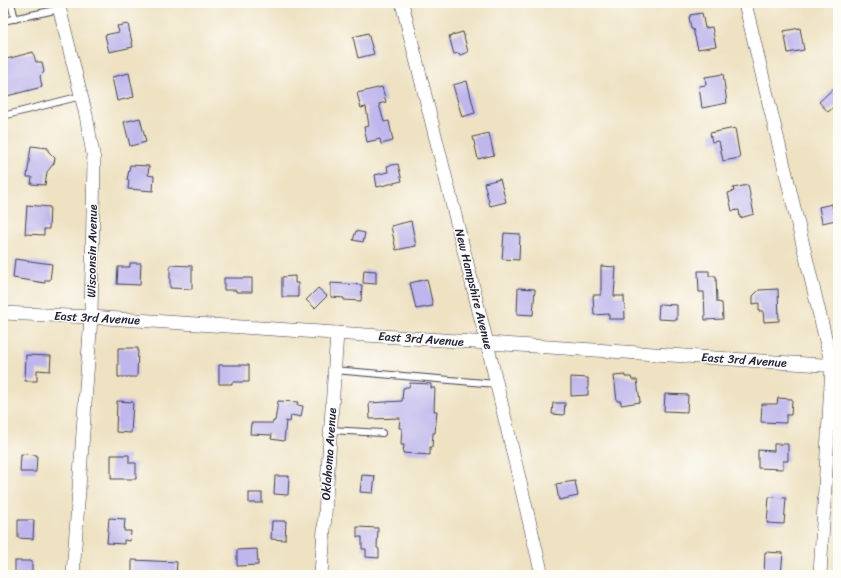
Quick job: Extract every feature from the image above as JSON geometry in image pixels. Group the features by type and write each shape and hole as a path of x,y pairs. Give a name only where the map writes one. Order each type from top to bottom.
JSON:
{"street":[{"name":"New Hampshire Avenue","path":"402,3 488,343 542,575"},
{"path":"746,3 835,366 820,575"},
{"name":"Wisconsin Avenue","path":"59,6 81,96 94,160 91,317 73,575"},
{"name":"East 3rd Avenue","path":"3,313 91,317 835,366"},
{"name":"Oklahoma Avenue","path":"322,575 337,333"}],"lane":[{"path":"11,3 15,19"},
{"path":"3,21 59,6"},
{"path":"3,116 81,96"},
{"path":"334,370 497,384"},
{"path":"331,430 382,433"}],"building":[{"path":"702,13 705,28 712,27 716,46 698,49 693,29 691,29 689,17 690,15"},
{"path":"128,24 133,47 109,52 105,35 119,32 117,26"},
{"path":"800,28 804,50 788,53 784,31"},
{"path":"463,32 468,52 460,55 459,53 454,54 449,36"},
{"path":"368,33 374,54 358,58 353,37"},
{"path":"33,52 36,62 42,62 44,72 40,76 42,87 3,97 3,60"},
{"path":"129,73 134,97 117,101 112,77"},
{"path":"723,74 727,103 702,108 699,86 706,85 705,77"},
{"path":"467,81 475,113 462,117 453,85"},
{"path":"838,84 838,103 828,112 819,102"},
{"path":"382,87 386,102 379,104 384,122 389,121 393,141 381,144 380,139 367,142 364,127 369,126 366,107 361,108 357,93"},
{"path":"140,118 146,142 130,146 124,122"},
{"path":"735,128 740,158 723,161 719,141 712,142 710,133"},
{"path":"489,133 494,155 478,159 473,137"},
{"path":"31,146 48,148 48,151 55,158 54,163 47,172 45,185 31,184 32,177 27,177"},
{"path":"398,164 402,181 377,187 375,175 388,172 387,166"},
{"path":"130,165 149,166 148,175 154,176 153,191 128,189 129,180 127,180"},
{"path":"500,179 506,202 490,206 484,183"},
{"path":"748,185 754,214 740,218 739,210 732,211 728,193 734,191 733,188"},
{"path":"832,204 836,220 822,223 819,207"},
{"path":"27,205 50,207 49,229 44,229 44,235 25,234"},
{"path":"411,221 416,246 396,250 391,226"},
{"path":"356,231 365,233 363,242 353,240"},
{"path":"504,233 520,234 519,260 502,259"},
{"path":"15,259 52,264 50,280 45,280 45,283 13,278"},
{"path":"130,263 141,263 140,285 117,284 118,267 130,267"},
{"path":"170,265 192,266 192,289 170,288"},
{"path":"601,266 616,267 614,296 624,296 625,319 609,319 609,314 594,315 593,295 601,295"},
{"path":"364,270 376,271 376,284 363,283"},
{"path":"698,271 709,271 709,276 716,276 717,302 722,303 723,319 705,320 704,292 699,292"},
{"path":"295,276 295,283 298,283 298,297 282,297 282,277"},
{"path":"224,278 252,278 252,292 224,290"},
{"path":"427,279 433,306 416,309 410,283"},
{"path":"331,283 362,285 361,301 344,300 344,298 331,297"},
{"path":"318,288 327,296 315,308 306,300"},
{"path":"518,288 535,289 533,315 517,314"},
{"path":"778,289 779,321 764,322 763,311 759,311 759,303 753,304 753,296 759,290"},
{"path":"659,304 677,305 677,320 658,319"},
{"path":"118,348 138,348 137,377 118,377"},
{"path":"26,355 51,356 50,371 37,370 37,381 25,381"},
{"path":"219,365 249,365 249,382 219,384"},
{"path":"625,375 625,377 631,377 632,380 637,380 640,402 621,405 621,401 617,401 614,376"},
{"path":"571,377 588,378 588,395 571,396"},
{"path":"410,383 431,384 431,388 435,388 434,411 437,411 435,433 433,433 430,455 403,453 404,445 401,445 402,428 399,428 400,418 370,419 369,403 402,401 403,388 409,387"},
{"path":"665,394 688,395 687,412 664,411"},
{"path":"778,398 792,399 791,415 786,415 786,423 761,422 762,404 777,404"},
{"path":"117,401 133,402 131,433 116,432"},
{"path":"278,401 298,402 297,405 303,406 301,417 291,415 290,422 286,421 284,441 271,439 272,435 250,434 251,423 273,423 273,421 275,421"},
{"path":"553,403 565,403 564,415 552,414"},
{"path":"774,444 788,444 788,461 783,461 783,469 758,468 758,450 774,451"},
{"path":"21,454 37,455 36,472 20,472"},
{"path":"111,455 129,455 129,463 136,463 136,479 111,479"},
{"path":"362,475 375,476 373,493 360,492"},
{"path":"275,476 289,476 288,495 274,494"},
{"path":"575,481 578,496 559,500 556,484"},
{"path":"249,493 262,493 262,503 249,503"},
{"path":"769,497 786,498 784,524 767,523"},
{"path":"109,518 125,519 124,531 131,531 130,541 124,540 124,544 107,543"},
{"path":"18,520 34,520 33,539 18,538"},
{"path":"272,521 286,521 285,540 271,539"},
{"path":"357,527 378,528 377,548 379,549 379,558 366,557 366,549 362,549 362,537 357,537"},
{"path":"257,549 258,565 237,566 237,550"},
{"path":"765,552 783,553 781,575 764,575"},
{"path":"132,560 177,562 176,575 132,573"},
{"path":"15,561 32,561 32,575 15,575"}]}
